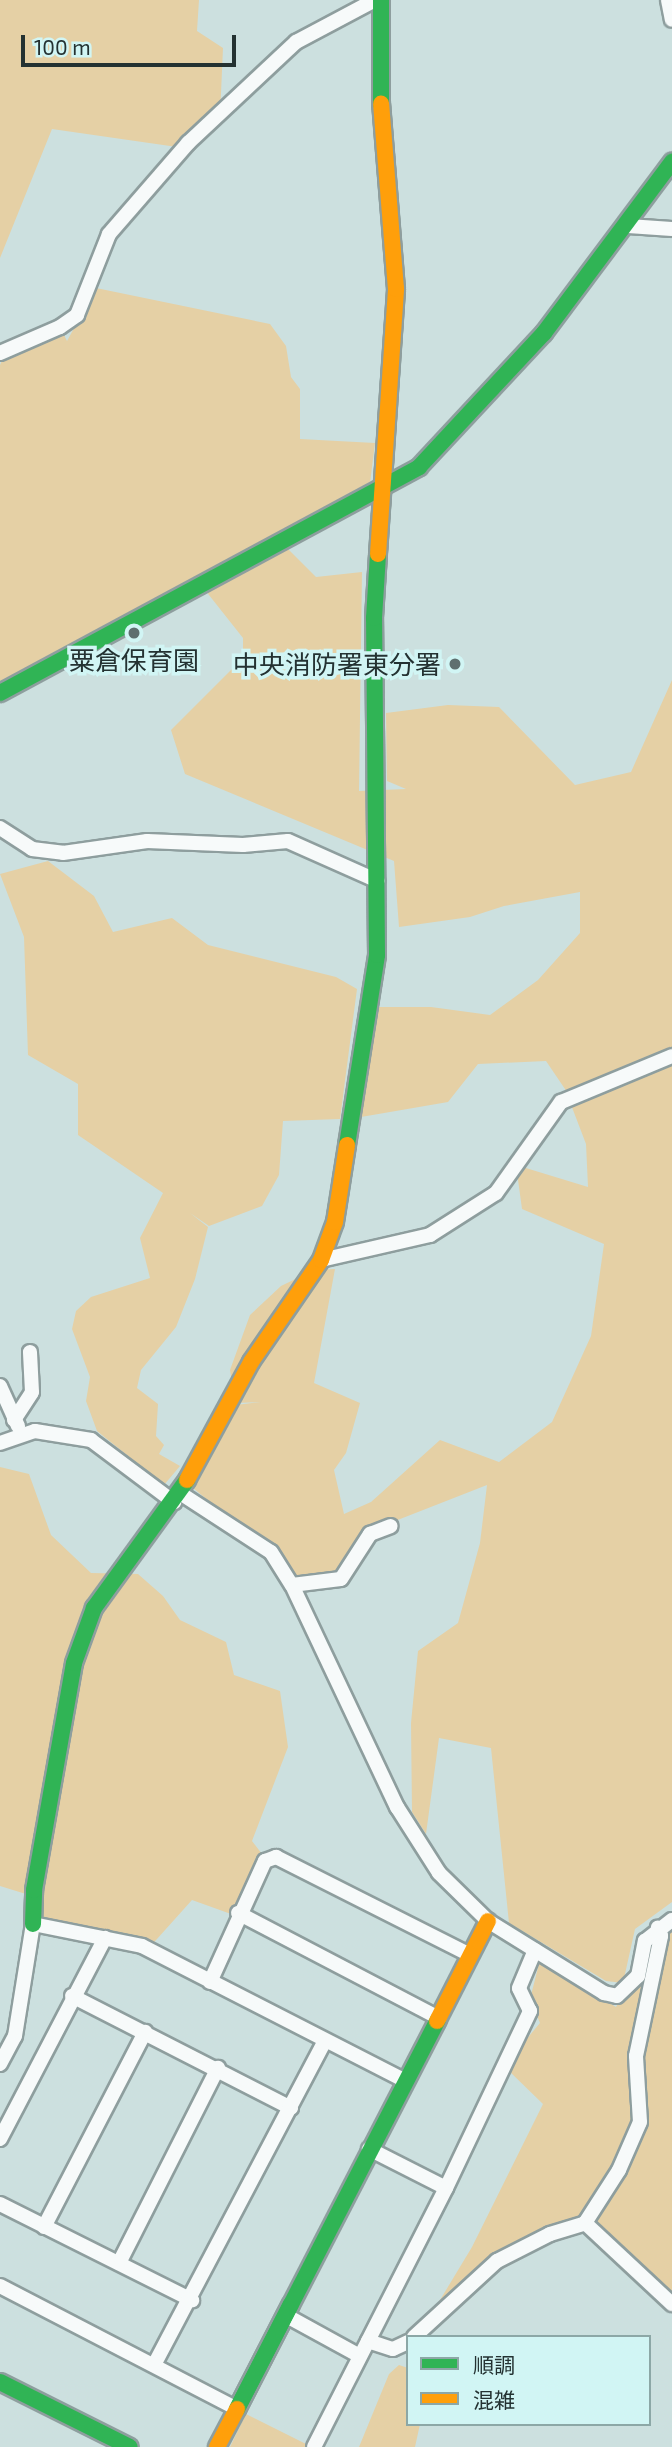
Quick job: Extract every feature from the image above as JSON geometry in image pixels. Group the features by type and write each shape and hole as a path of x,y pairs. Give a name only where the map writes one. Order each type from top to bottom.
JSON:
{"street":[{"path":"0,352 60,327 77,315 109,234 188,143 296,42 375,0"},
{"path":"0,2064 15,2036 33,1924 34,1890 83,1634 116,1574 177,1497 251,1362 321,1260 335,1222 377,955 374,618 386,487 396,289 381,124 380,0"},
{"path":"668,0 672,20"},
{"path":"0,693 419,467 481,402 628,226 672,162"},
{"path":"628,226 672,229"},
{"path":"0,828 32,849 63,853 147,841 243,845 288,841 378,881"},
{"path":"321,1260 430,1235 496,1193 561,1102 672,1056"},
{"path":"14,1420 32,1392 30,1352"},
{"path":"0,1386 22,1434"},
{"path":"0,1443 36,1431 92,1440 177,1497 271,1552 292,1585 397,1807 439,1872 488,1921 604,1993 617,1996 638,1976 645,1941 658,1928 672,1920"},
{"path":"292,1585 341,1579 370,1534 391,1526"},
{"path":"209,1982 238,1913 265,1861 276,1857 470,1955"},
{"path":"238,1913 439,2018"},
{"path":"218,2447 404,2080 488,1921"},
{"path":"33,1924 142,1946 324,2042 404,2080"},
{"path":"416,2335 497,2261 551,2234 585,2223 619,2170 640,2122 636,2056 660,1936 658,1928"},
{"path":"0,2139 72,1996 105,1938"},
{"path":"314,2447 446,2188 530,2011 519,1988 535,1950"},
{"path":"72,1996 218,2068 291,2108"},
{"path":"44,2227 145,2032"},
{"path":"154,2365 192,2300 324,2042"},
{"path":"119,2263 218,2068"},
{"path":"369,2149 446,2188"},
{"path":"0,2204 192,2300"},
{"path":"585,2223 672,2304"},
{"path":"0,2286 154,2365 240,2403"},
{"path":"288,2310 360,2356"},
{"path":"368,2341 393,2349 406,2343"},
{"path":"0,2382 130,2447"}],"shaded area":[{"path":"0,0 199,0 197,31 223,48 220,116 177,147 52,129 0,258"},
{"path":"96,288 270,324 286,346 291,377 300,389 300,439 375,443 370,483 0,685 0,365 3,358 64,335 67,341"},
{"path":"287,548 316,577 362,572 359,791 406,789 387,781 386,713 448,705 499,707 575,785 631,772 672,680 672,1902 635,1929 623,1983 606,1981 509,1923 491,1748 439,1738 426,1834 412,1812 411,1723 418,1651 458,1623 480,1543 487,1485 367,1532 339,1580 294,1584 271,1552 193,1488 236,1405 261,1402 235,1403 230,1370 250,1315 281,1286 314,1270 335,1269 314,1383 360,1403 346,1453 334,1470 344,1514 371,1502 440,1440 499,1462 552,1422 591,1336 604,1244 522,1209 516,1165 588,1187 586,1144 565,1089 546,1061 478,1064 448,1102 361,1117 374,1007 431,1007 490,1015 538,980 580,933 580,892 504,906 470,917 399,927 394,861 185,774 171,730 243,658 243,638 205,590"},
{"path":"48,861 94,896 113,932 172,918 208,945 336,977 357,989 340,1119 283,1121 279,1175 262,1206 209,1226 190,1213 208,1227 195,1279 176,1327 141,1370 137,1388 158,1404 156,1436 164,1445 159,1454 180,1466 164,1485 97,1431 86,1401 90,1377 72,1329 76,1311 91,1297 150,1278 140,1238 163,1193 78,1135 78,1084 28,1055 24,937 0,874"},
{"path":"0,1467 29,1474 51,1535 91,1573 138,1574 163,1596 180,1620 226,1642 234,1675 280,1691 288,1747 252,1841 265,1858 231,1914 192,1900 148,1949 41,1916 42,1899 0,1886"},
{"path":"672,1925 672,2307 585,2223 437,2305 472,2247 543,2104 504,2066 540,2023 530,1999 540,1960 616,2007 655,1938"},
{"path":"399,2365 406,2367 406,2426 420,2426 415,2447 359,2447 389,2374"},
{"path":"246,2414 312,2447 230,2447"}],"traffic: fast":[{"path":"381,0 381,104"},
{"path":"0,693 419,467 544,333 672,162"},
{"path":"347,1145 377,955 374,618 378,554"},
{"path":"33,1924 34,1890 74,1663 94,1608 187,1480"},
{"path":"291,2304 237,2409 437,2021"},
{"path":"0,2382 130,2447"}],"traffic: slow":[{"path":"378,554 396,289 381,104"},
{"path":"187,1480 251,1362 321,1260 335,1222 347,1145"},
{"path":"437,2021 488,1921"},
{"path":"217,2447 237,2409"}],"place":[{"name":"粟倉保育園","path":"134,633"},
{"name":"中央消防署東分署","path":"455,664"}]}
